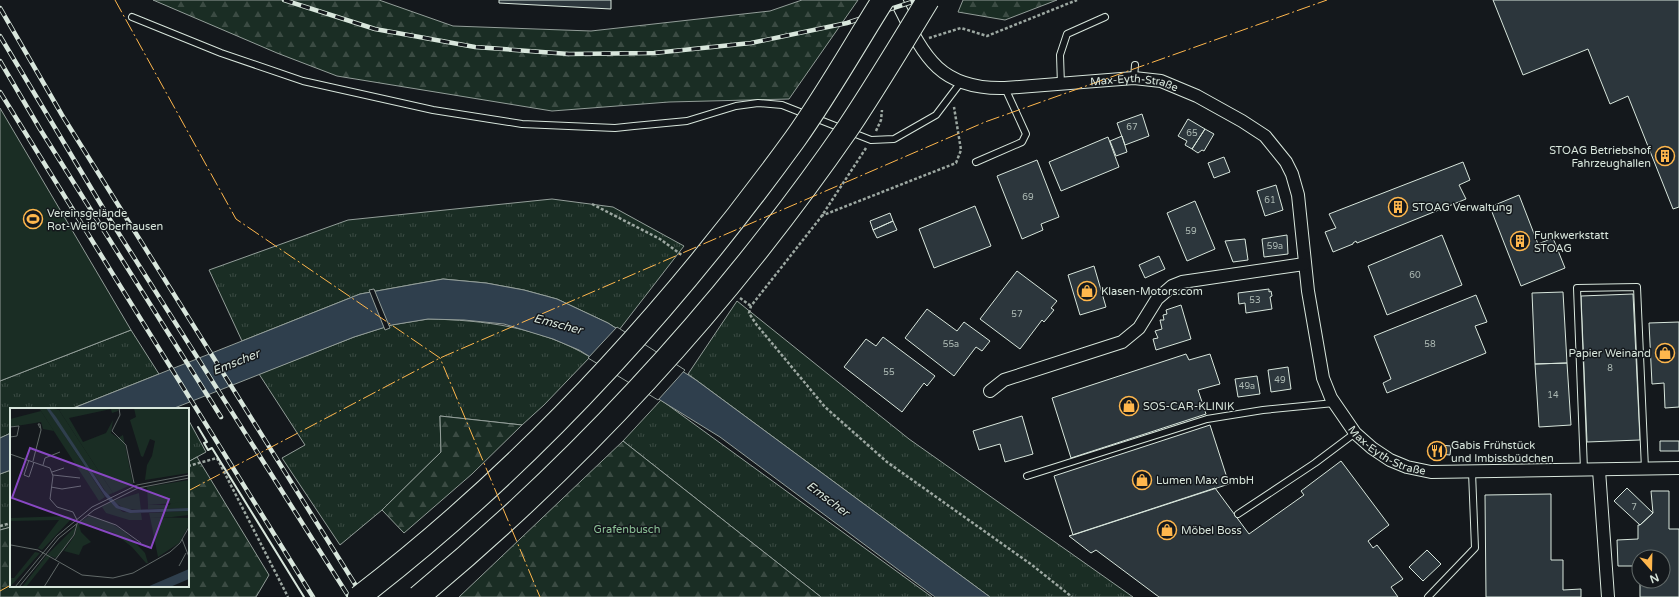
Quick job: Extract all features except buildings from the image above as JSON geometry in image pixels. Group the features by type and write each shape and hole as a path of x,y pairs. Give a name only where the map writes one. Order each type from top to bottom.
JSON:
{"highway":[{"path":"360,597 416,552 486,490 556,424 660,309 719,238 796,138 846,62 883,0"},
{"path":"418,597 514,514 584,446 658,368 728,287 792,205 848,127 928,0"}],"street":[{"name":"Max-Eyth-Straße","path":"896,0 918,44 936,68 970,86 988,89 1061,85 1134,78 1170,83 1247,124 1265,136 1292,174 1298,195 1304,264 1323,378 1334,403 1355,433 1378,453 1407,467 1431,472 1679,468"},
{"path":"990,391 1004,380 1122,342 1139,328 1157,298 1172,286 1182,282 1304,264"},
{"path":"1599,470 1608,597"}],"lane":[{"path":"1061,85 1060,55 1067,34 1105,16"},
{"path":"132,17 214,50 303,81 433,110 522,124 615,128 687,121 736,106 758,103 782,104 871,140 894,139 936,115 960,82"},
{"path":"1134,78 1135,65"},
{"path":"976,162 1022,142 1026,134 1005,88"},
{"path":"1584,470 1576,288 1637,287 1645,469"},
{"path":"1027,476 1207,419 1270,409 1334,403"},
{"path":"1238,514 1315,463 1355,433"},
{"path":"1428,597 1475,548 1472,472"}],"path":[{"path":"918,44 930,38 961,28 987,36 1077,0"},
{"path":"821,217 956,163 961,150 952,95"},
{"path":"851,171 821,217 751,306 750,313 756,324 825,407 887,462 1032,565 1072,597"},
{"path":"592,204 660,239 685,257"},
{"path":"734,293 751,306"},
{"path":"189,466 217,458 288,597"},
{"path":"0,526 10,523"}],"green space":[{"path":"153,0 379,0 453,26 591,31 770,11 802,0 858,0 789,99 669,102 552,111 337,76 277,53"},
{"path":"963,0 1057,0 1005,20 958,12"},
{"name":"Vereinsgelände Rot-Weiß Oberhausen","path":"0,108 131,330 0,381"},
{"path":"552,199 613,207 684,246 619,330 608,323 557,299 524,290 486,283 443,279 360,294 242,341 209,270 348,220"},
{"path":"737,301 909,439 1133,597 990,597 688,374"},
{"path":"428,319 470,321 511,327 532,332 551,339 590,357 544,405 522,425 440,416 441,452 382,510 340,545 282,458 305,445 259,374 354,337 391,325"},
{"path":"131,330 159,374 74,408 10,408 10,433 0,438 0,381"},
{"path":"661,400 932,597 821,597 623,441"},
{"path":"440,416 522,425 472,474 404,533 382,510 441,452"},
{"path":"189,421 206,452 189,461"},
{"name":"Grafenbusch","path":"623,441 821,597 459,597"},
{"path":"197,457 269,575 256,597 0,597 0,530 10,527 10,587 189,587 189,461"},
{"path":"10,470 10,527 0,530 0,474"}],"water":[{"name":"Emscher","path":"443,279 486,283 524,290 557,299 608,323 696,380 990,597 935,597 720,437 579,350 553,339 504,324 464,320 428,319 392,325 354,337 175,408 74,408 360,294"},
{"path":"10,433 10,470 0,474 0,438"}],"pier":[{"path":"374,289 390,328 385,330 369,290"},
{"path":"617,327 685,370 658,400 588,358"}],"railway":[{"path":"284,0 375,29 475,47 569,54 654,53 751,43 847,23 918,0"},
{"path":"0,8 62,115 363,597"},
{"path":"0,36 109,218 349,597"},
{"path":"0,61 40,129 221,417"},
{"path":"0,92 313,597"}],"wall":[{"path":"198,427 207,442 204,443 208,450 212,448 304,597"}],"power":[{"path":"115,0 236,219 440,358 540,597"},
{"path":"189,490 440,358 985,122 1327,0"},
{"path":"0,591 10,586"}],"place":[{"name":"STOAG Betriebshof Fahrzeughallen","path":"1665,156"},
{"name":"STOAG Verwaltung","path":"1398,207"},
{"name":"Vereinsgelände Rot-Weiß Oberhausen","path":"33,219"},
{"name":"Funkwerkstatt STOAG","path":"1520,241"},
{"name":"Klasen-Motors.com","path":"1087,291"},
{"name":"Papier Weinand","path":"1665,353"},
{"name":"SOS-CAR-KLINIK","path":"1129,406"},
{"name":"Gabis Frühstück und Imbissbüdchen","path":"1437,451"},
{"name":"Lumen Max GmbH","path":"1142,480"},
{"name":"Möbel Boss","path":"1167,530"}]}
